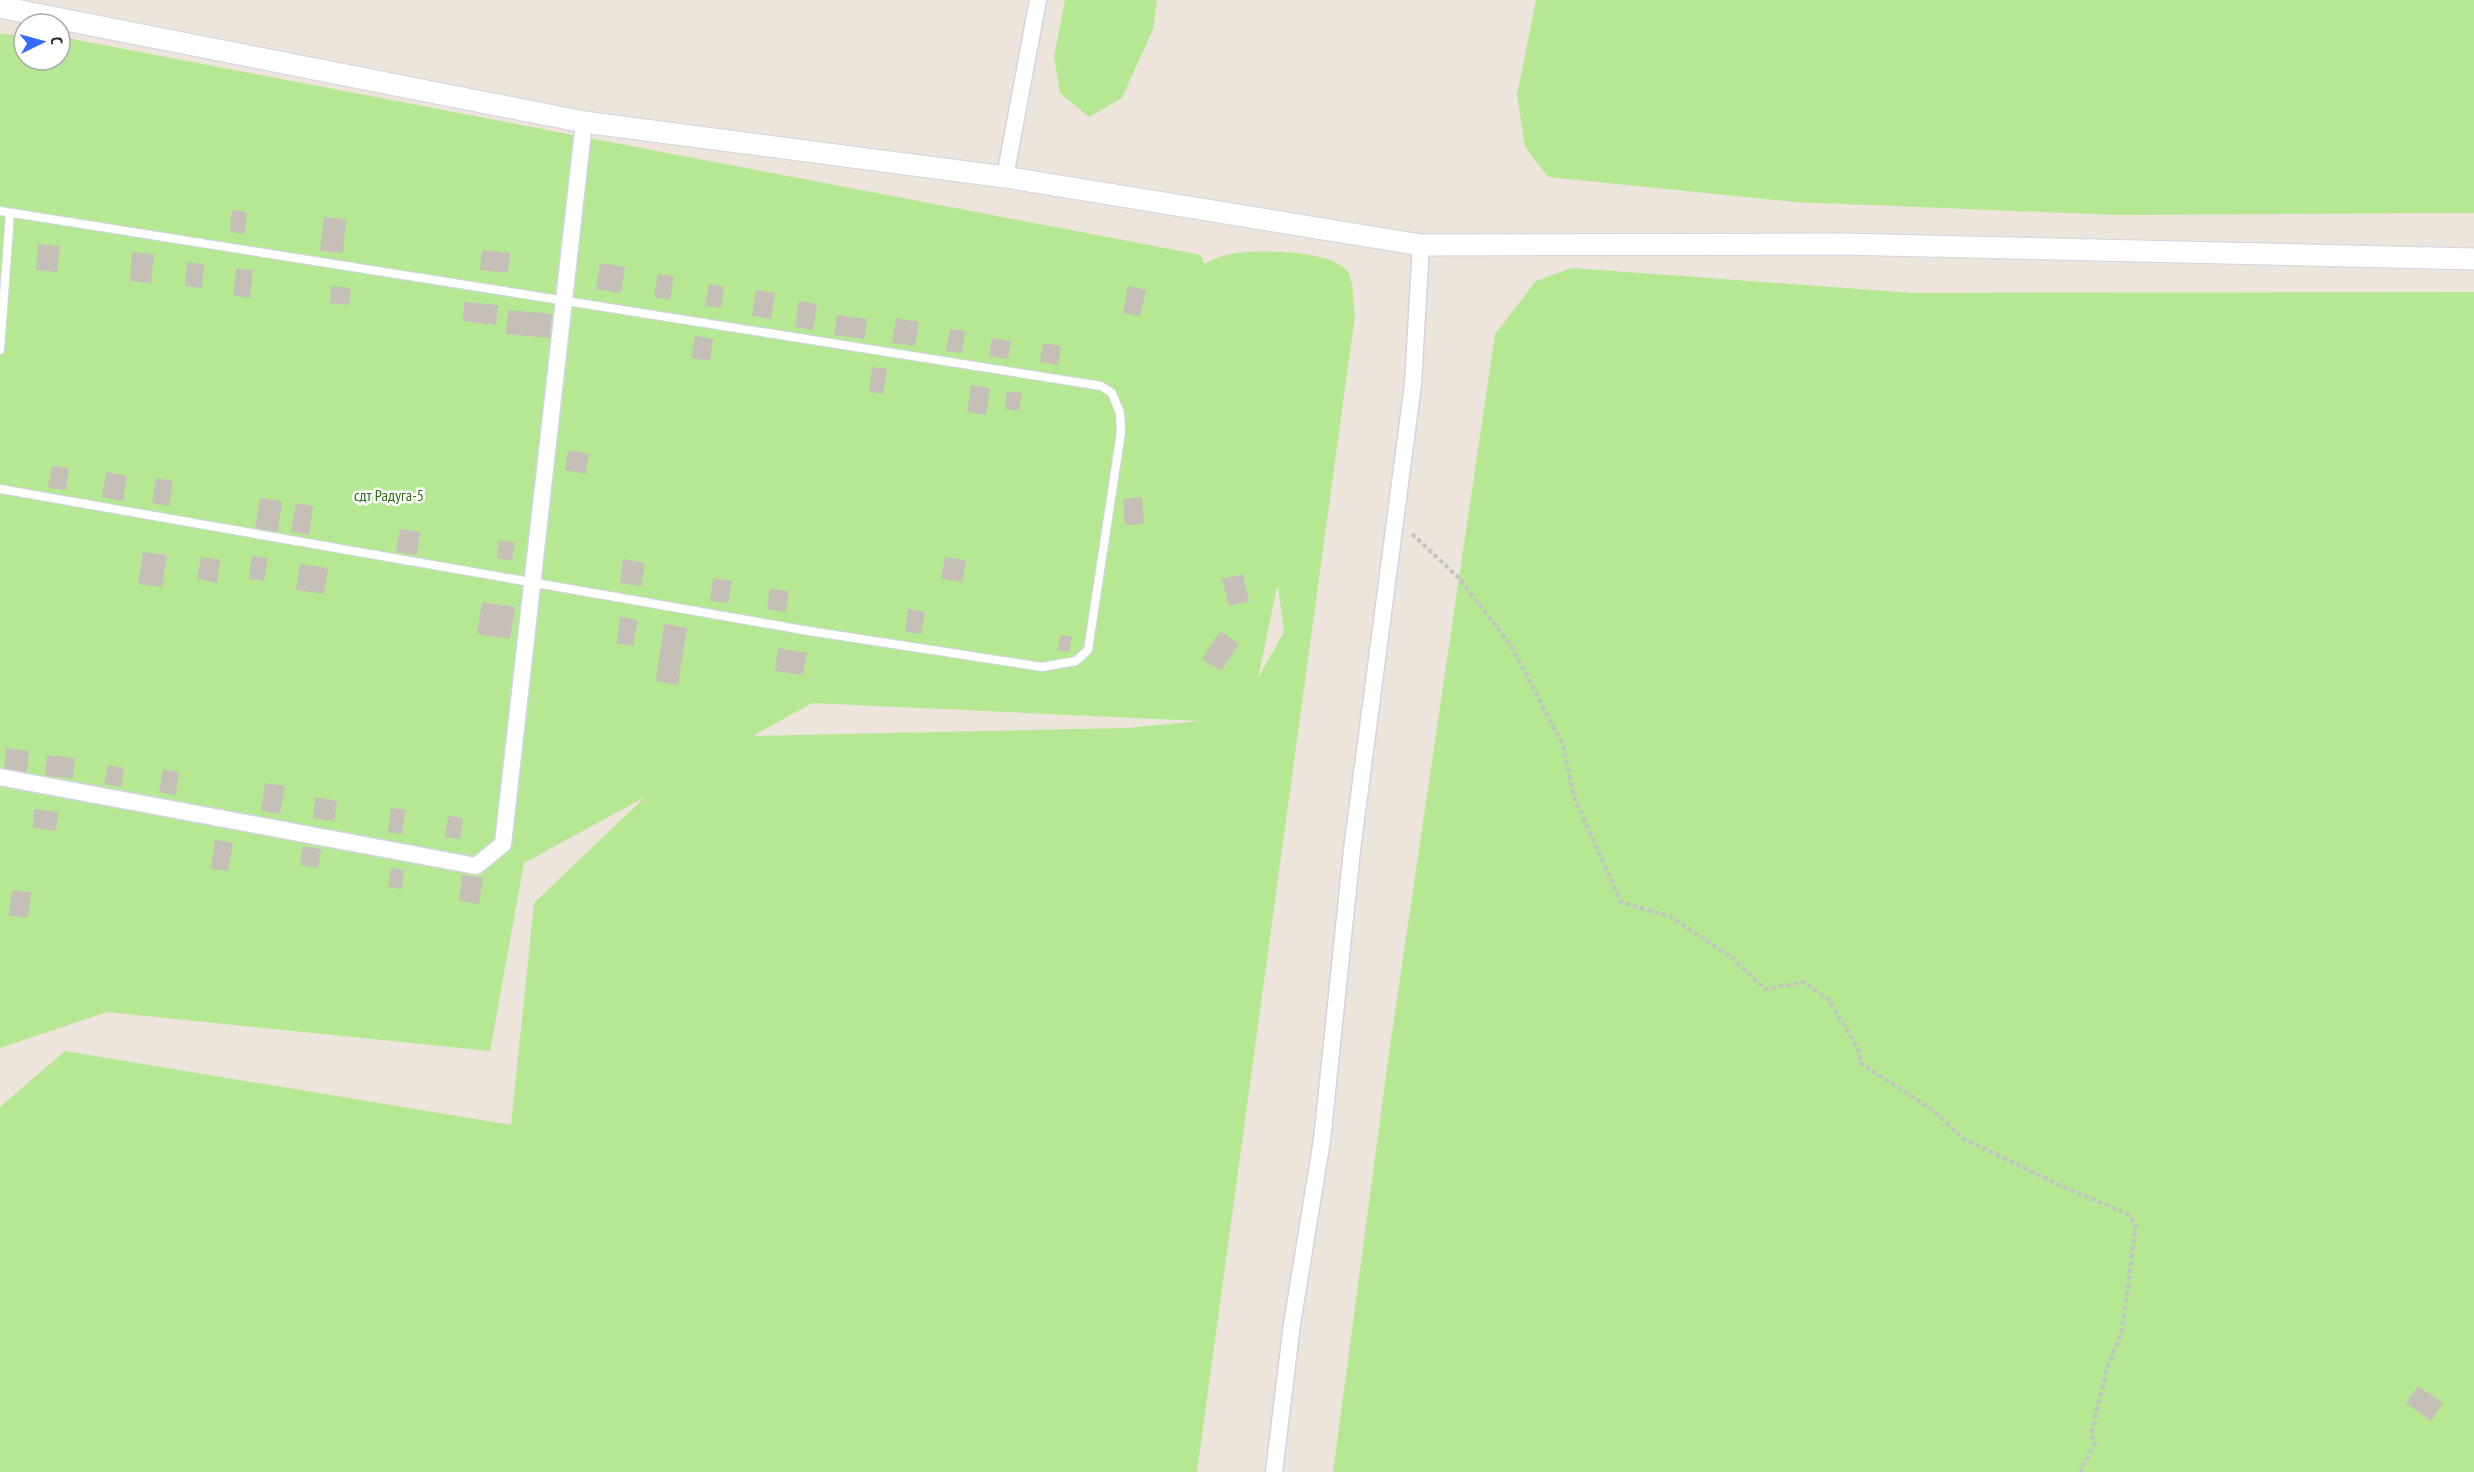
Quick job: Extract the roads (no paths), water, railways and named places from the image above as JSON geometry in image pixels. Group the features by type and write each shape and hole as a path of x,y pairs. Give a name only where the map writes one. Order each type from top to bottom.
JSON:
{"street":[{"path":"1005,177 1038,0"},
{"path":"0,7 584,122 1005,177 1421,246 1841,244 2474,259"},
{"path":"0,777 476,866 503,844 584,122"},
{"path":"1274,1472 1292,1324 1322,1140 1352,850 1413,384 1421,246"}],"lane":[{"path":"0,211 1101,386 1112,393 1120,413 1121,432 1088,650 1076,661 1059,666 1042,667 809,631 0,489"},
{"path":"0,350 10,213"}],"park label":[{"name":"сдт Радуга-5","path":"389,495"}]}
